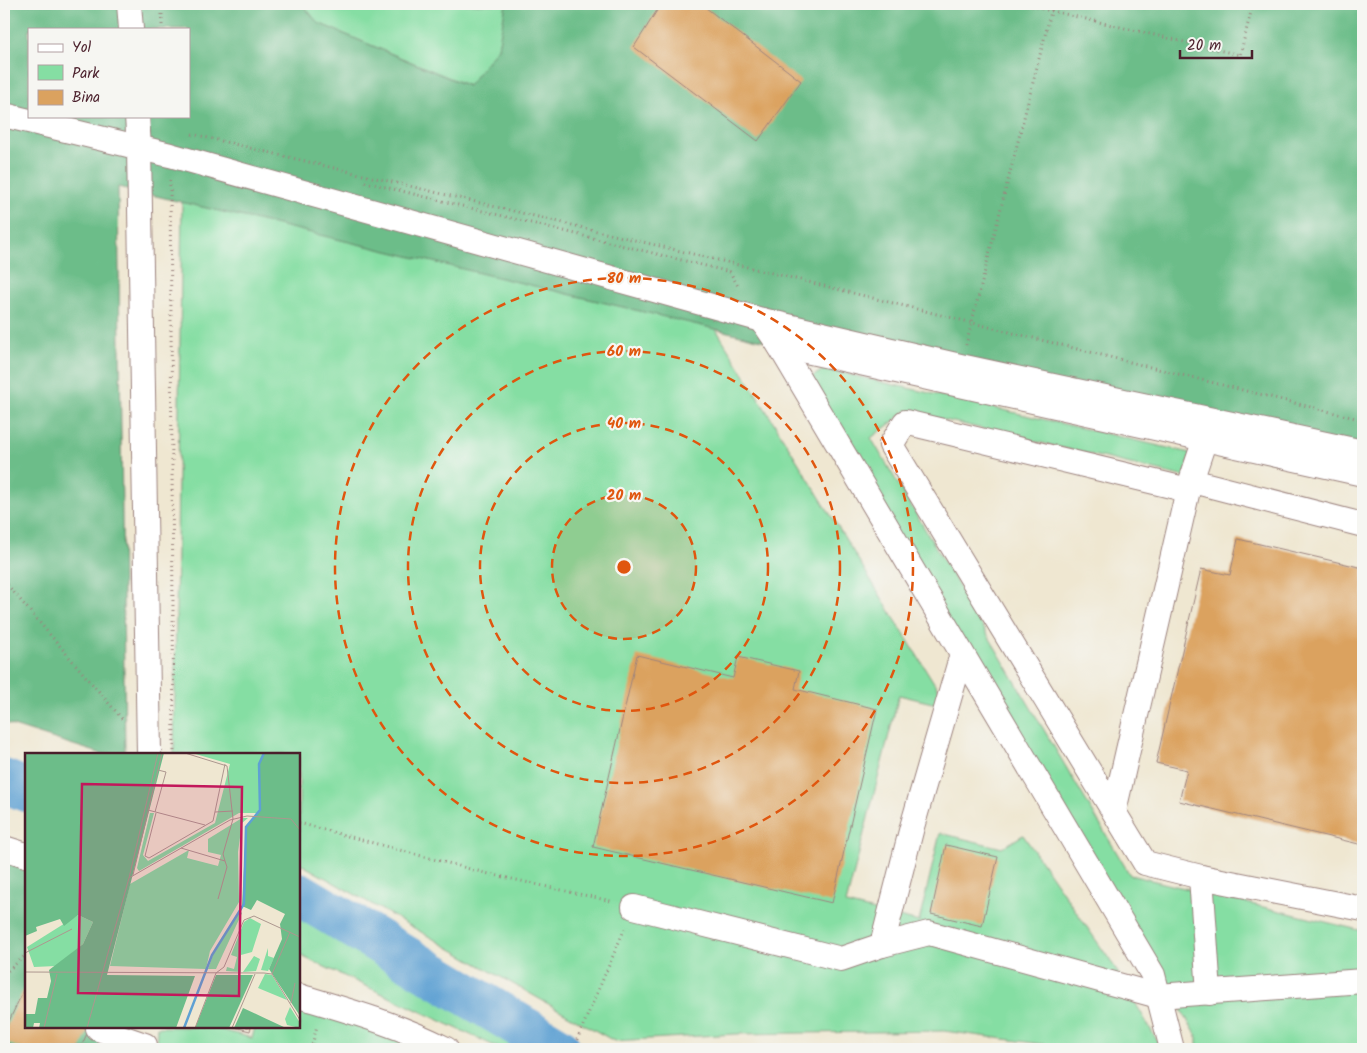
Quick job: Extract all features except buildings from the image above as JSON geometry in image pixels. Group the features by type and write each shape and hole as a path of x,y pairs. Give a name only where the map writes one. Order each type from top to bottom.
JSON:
{"lane":[{"path":"129,4 131,28"},
{"path":"4,115 170,155 758,319 960,366 1363,452"},
{"path":"137,118 149,752"},
{"path":"758,319 779,345 1153,975 1172,1049"},
{"path":"779,345 1363,474"},
{"path":"1363,525 905,422 891,445 1144,863 1201,877 1363,909"},
{"path":"1114,811 1190,486 1205,439"},
{"path":"882,945 912,827 962,654"},
{"path":"4,848 25,855"},
{"path":"1201,877 1209,993"},
{"path":"634,906 841,959 882,945 929,933 1158,996 1363,981"},
{"path":"300,996 363,1015 446,1049"},
{"path":"98,1029 145,1038"}],"path":[{"path":"162,4 162,28"},
{"path":"1022,4 1240,55 1253,4"},
{"path":"960,366 1053,4"},
{"path":"192,134 971,322 1363,420"},
{"path":"170,155 174,753"},
{"path":"363,182 730,272 758,319"},
{"path":"4,581 149,752"},
{"path":"300,823 485,873 634,906 573,1049"},
{"path":"4,974 25,956"},
{"path":"4,1011 8,1013"}],"green space":[{"path":"4,4 302,4 318,23 468,86 498,48 506,4 1363,4 1363,483 118,187 125,753 99,753 4,723"},
{"path":"302,4 506,4 498,48 469,86 318,23"},
{"path":"182,202 716,329 949,707 899,695 846,904 919,922 940,833 1002,848 1023,835 1114,966 1162,1049 1079,1049 944,1031 736,1034 614,1041 300,864 300,753 174,753"},
{"path":"825,369 1190,453 1185,477 907,411 871,438 1130,875 1363,931 1363,1049 1197,1049 1197,1036 803,382"},
{"path":"4,850 25,859 25,1028 134,1028 134,1049 4,1049"},
{"path":"300,899 555,1046 552,1049 501,1049 300,955"},
{"path":"300,1002 437,1049 156,1049 157,1028 214,1028 252,1038 255,1028 300,1028"}],"waterway":[{"path":"4,781 25,790"},
{"path":"300,895 559,1049"}]}
